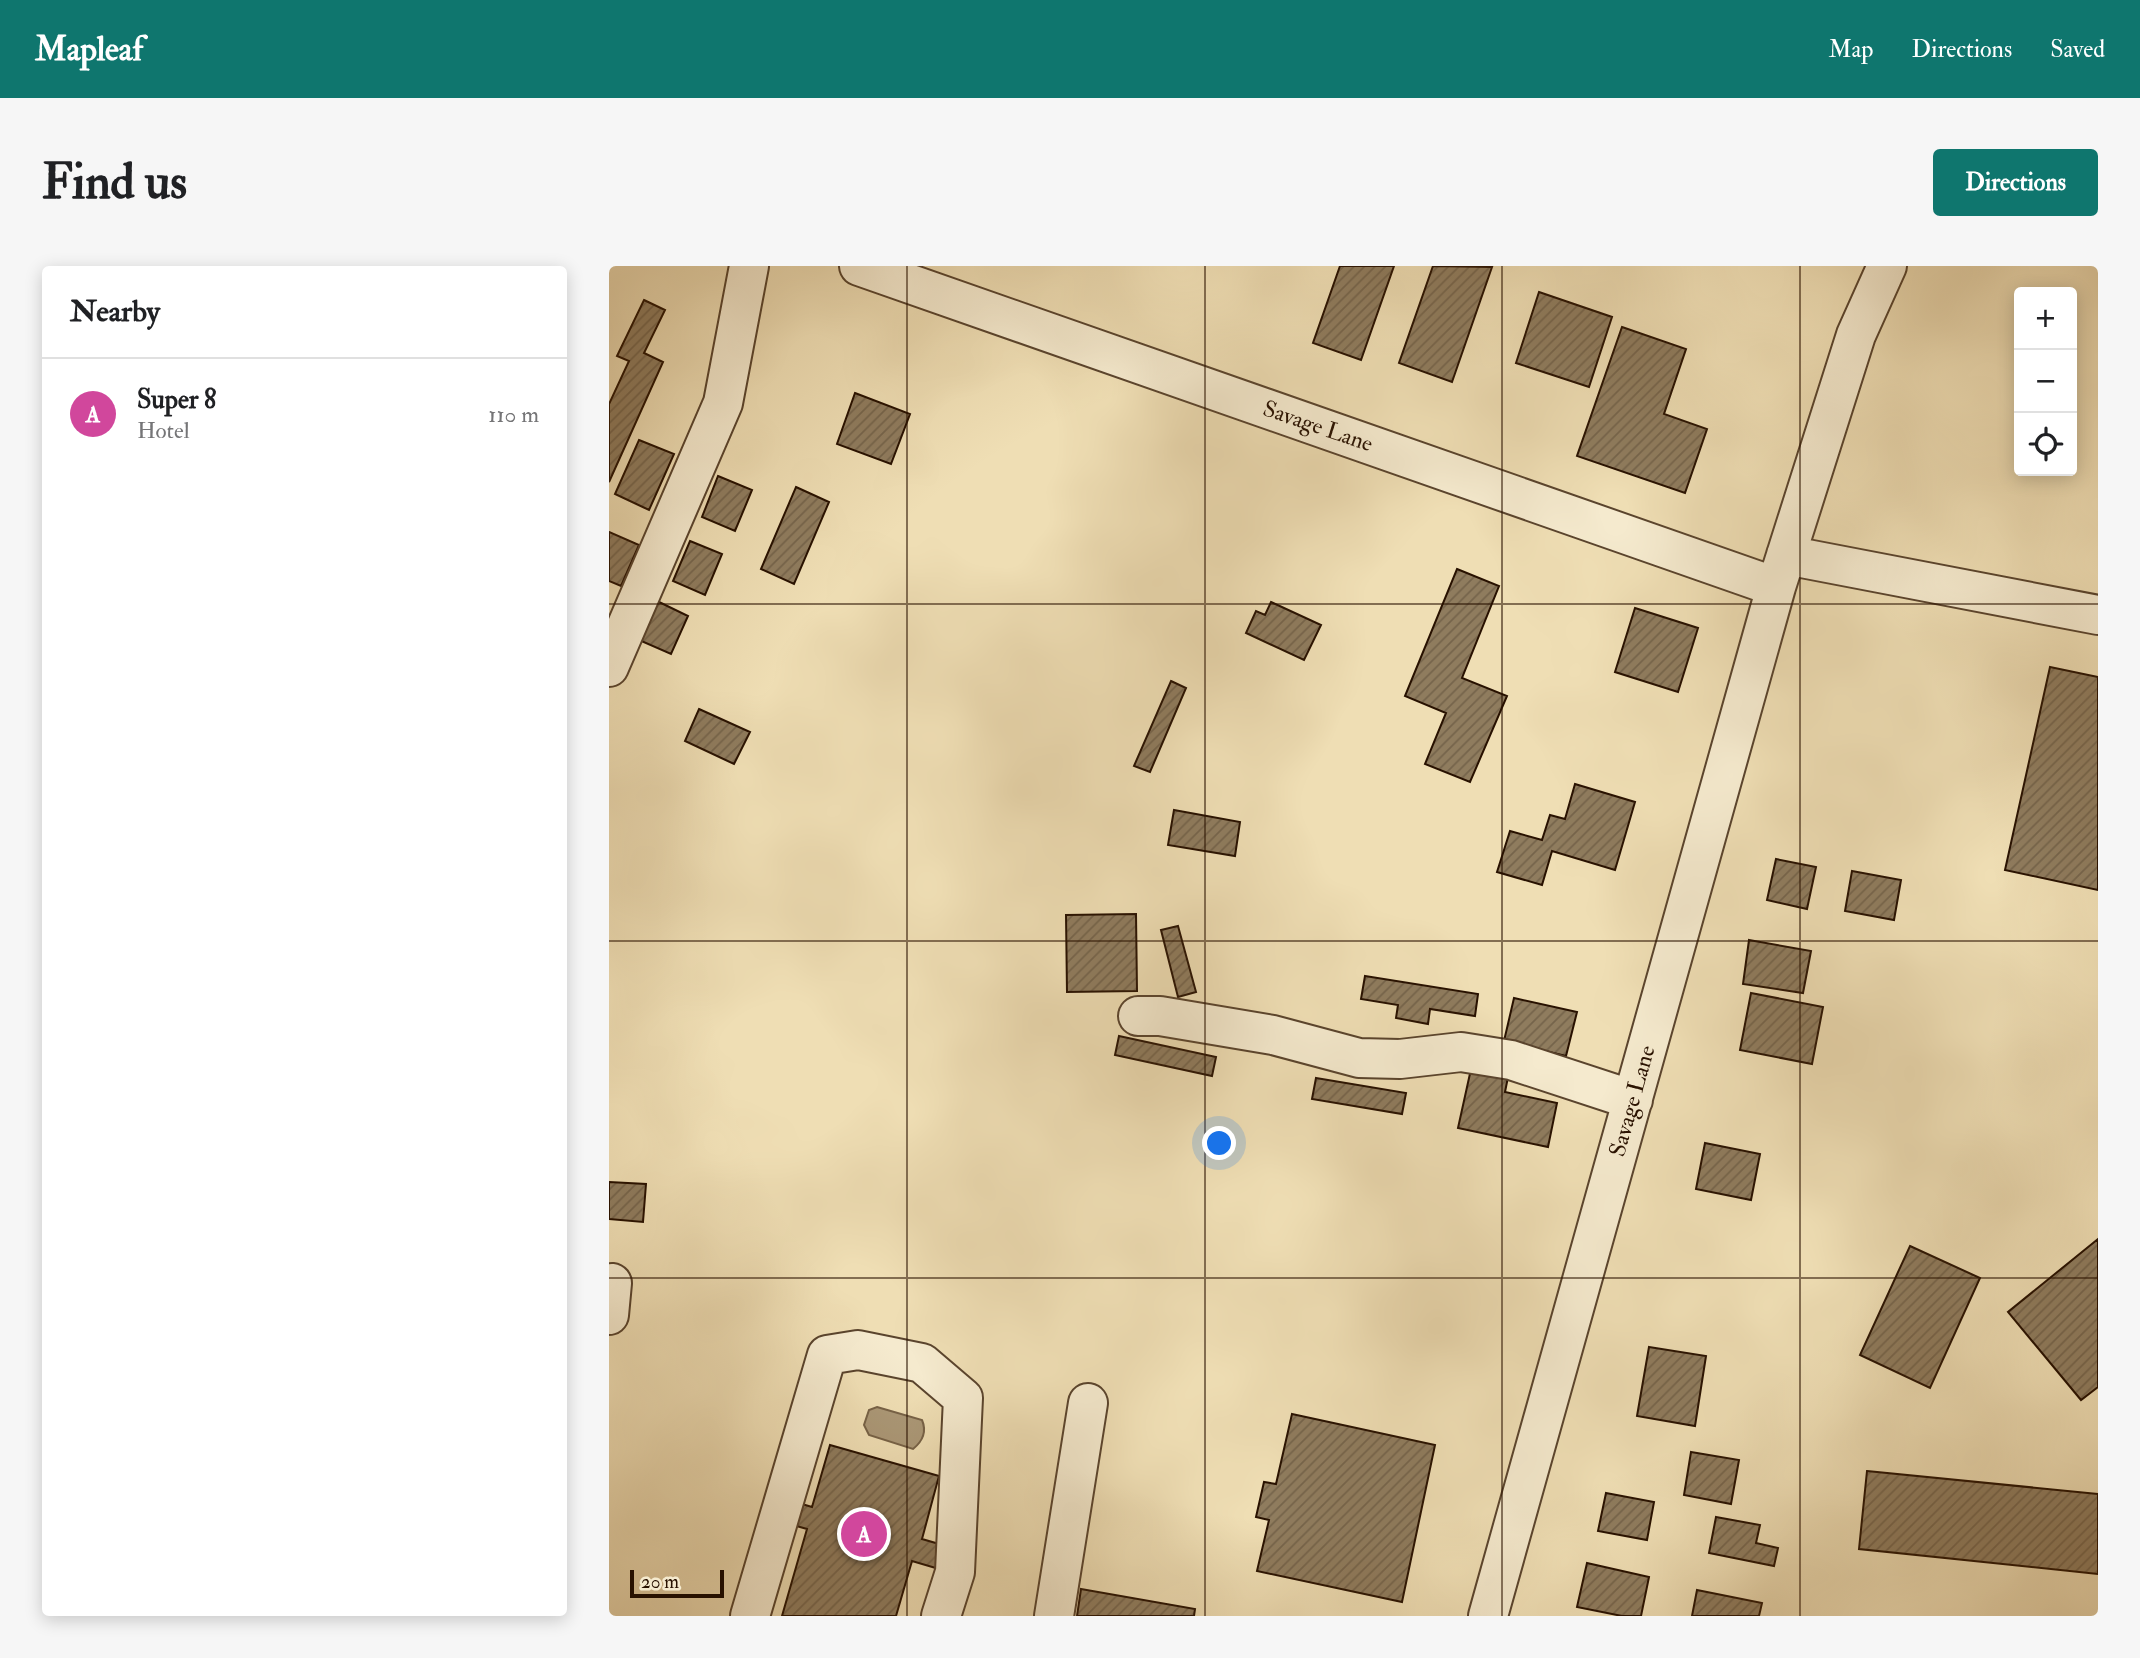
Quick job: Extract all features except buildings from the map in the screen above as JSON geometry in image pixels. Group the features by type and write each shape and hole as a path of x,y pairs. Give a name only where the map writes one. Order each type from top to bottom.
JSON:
{"street":[{"path":"609,667 723,403 749,266"},
{"name":"Savage Lane","path":"859,266 1781,571"},
{"name":"Savage Lane","path":"1488,1616 1781,571 1856,335 1887,266"},
{"path":"1781,571 2098,615"},
{"path":"1138,1016 1160,1016 1273,1035 1359,1058 1400,1059 1461,1052 1511,1060 1633,1100"},
{"path":"750,1616 827,1355 858,1350 922,1363 963,1398 955,1572 941,1616"},
{"path":"1054,1616 1088,1403"}],"shaded area":[{"path":"877,1407 922,1420 922,1439 913,1449 869,1435 864,1425 869,1410"}],"place":[{"name":"Super 8","path":"864,1534"}]}
